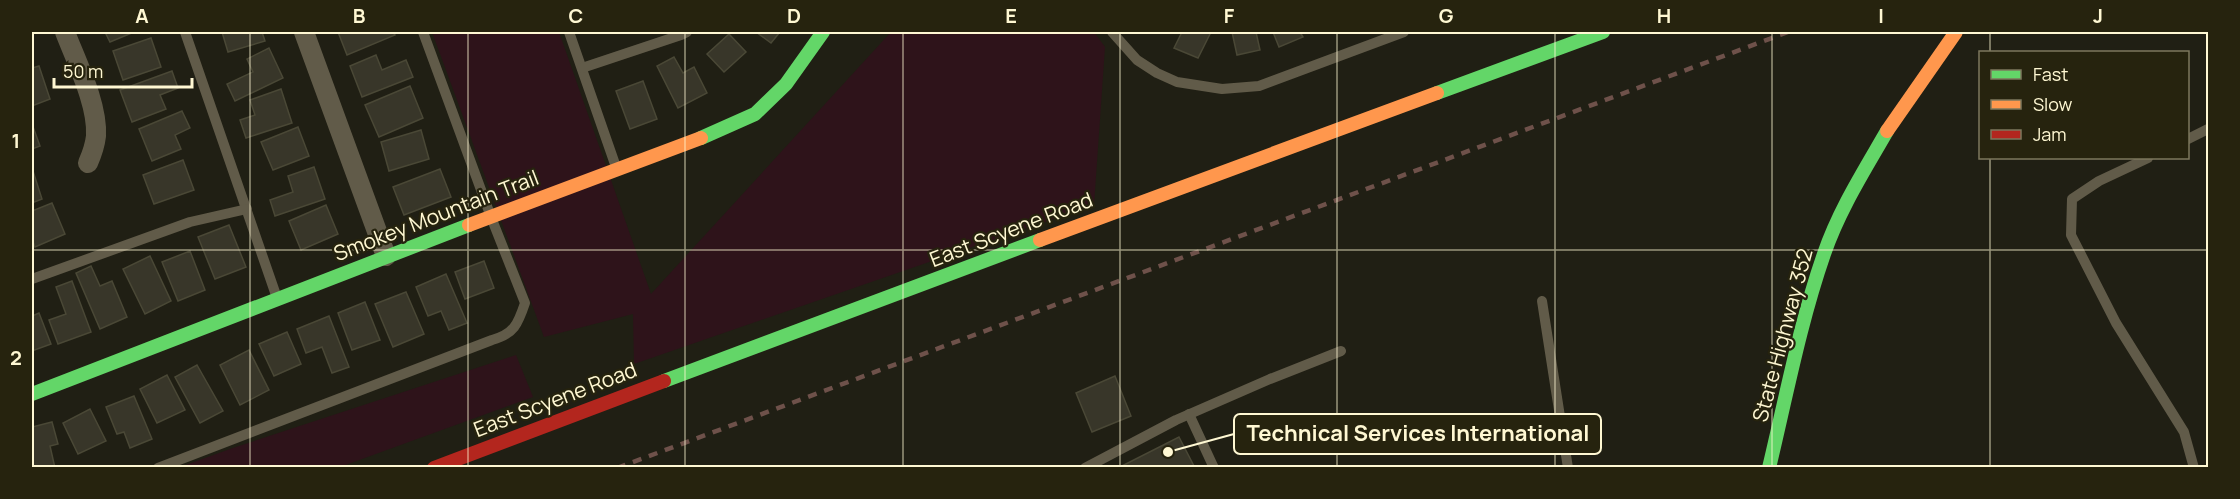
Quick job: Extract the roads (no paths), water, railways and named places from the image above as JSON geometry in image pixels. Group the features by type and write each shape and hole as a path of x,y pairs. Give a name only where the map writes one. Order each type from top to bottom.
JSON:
{"street":[{"path":"65,32 90,99 95,124 95,146 88,163"},
{"path":"304,32 386,256"},
{"name":"Smokey Mountain Trail","path":"32,394 386,256 727,128 755,114 791,78 823,32"},
{"name":"East Scyene Road","path":"434,468 1247,162 1603,32"},
{"name":"State Highway 352","path":"1769,468 1811,297 1825,252 1847,202 1891,123 1956,32"}],"lane":[{"path":"185,32 278,298"},
{"path":"159,468 505,337 518,324 525,303 423,32"},
{"path":"569,32 617,170"},
{"path":"582,68 687,32"},
{"path":"1112,32 1137,60 1157,73 1177,82 1222,89 1259,86 1404,32"},
{"path":"2189,138 2208,129"},
{"path":"2146,159 2099,181 2072,199 2071,235 2116,323 2184,432 2194,468"},
{"path":"32,279 190,222 247,209"},
{"path":"1542,301 1568,468"},
{"path":"1085,468 1189,414 1341,351"},
{"path":"1189,414 1214,468"}],"railway":[{"path":"617,468 1788,32"}],"place":[{"name":"Technical Services International","path":"1168,452"}]}
